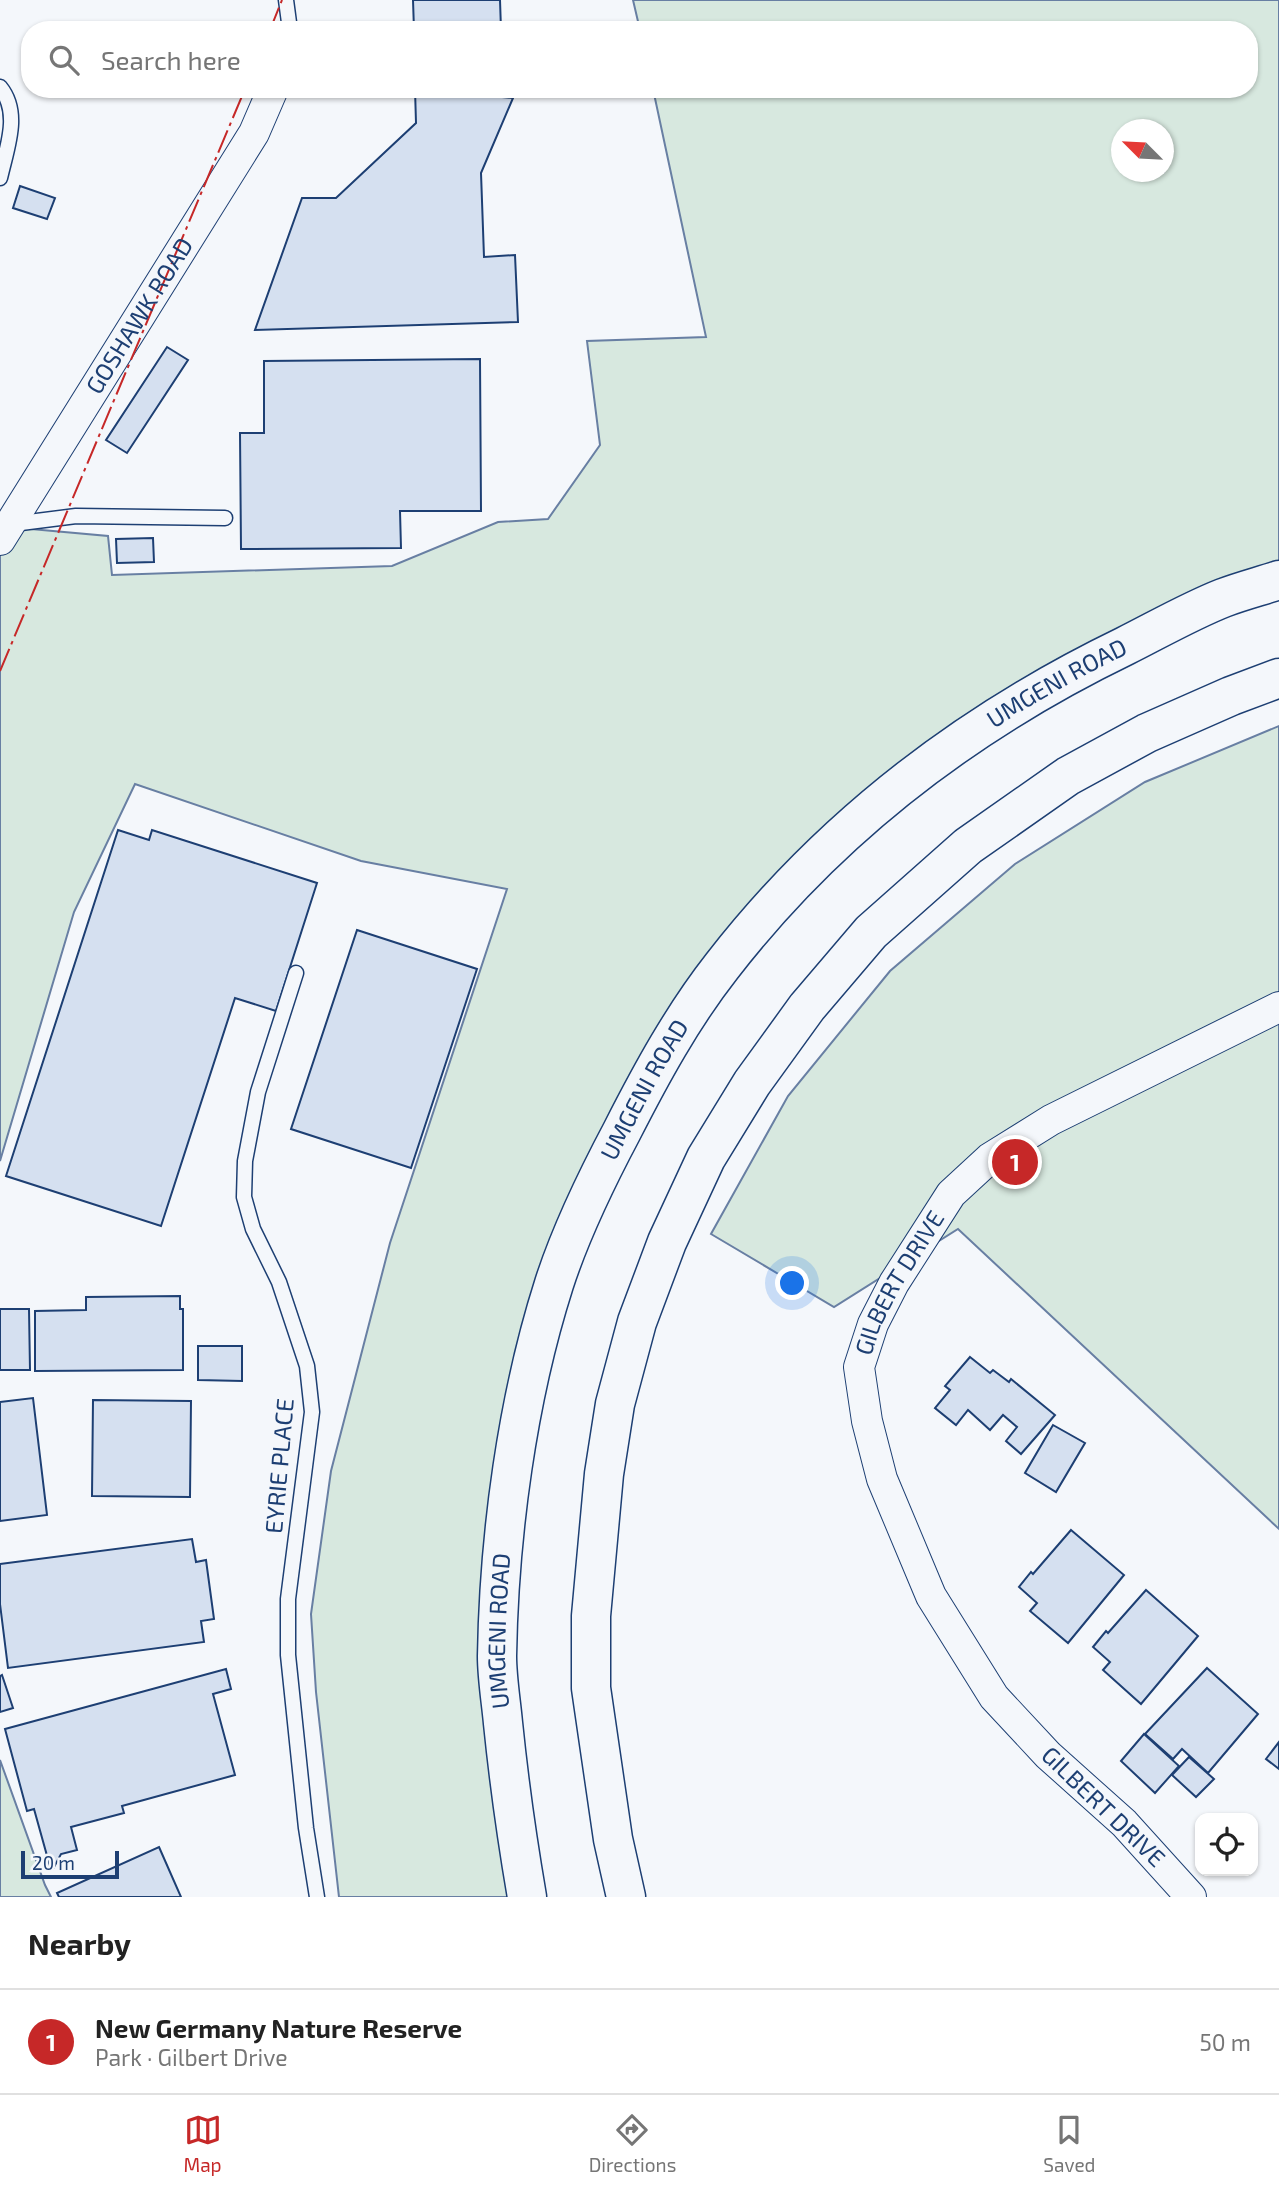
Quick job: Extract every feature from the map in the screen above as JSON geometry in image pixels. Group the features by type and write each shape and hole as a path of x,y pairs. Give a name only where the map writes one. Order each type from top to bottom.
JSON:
{"highway":[{"name":"UMGENI ROAD","path":"527,1897 511,1804 497,1659 507,1505 529,1374 555,1282 596,1181 670,1042 719,969 757,923 825,850 881,801 946,751 1023,699 1092,662 1222,598 1279,580"},
{"path":"626,1897 613,1839 592,1688 591,1616 604,1474 615,1404 638,1322 667,1242 706,1158 752,1083 807,1007 871,932 968,846 1068,776 1147,733 1279,678"}],"street":[{"name":"GOSHAWK ROAD","path":"4,532 254,133 270,98"},
{"name":"GILBERT DRIVE","path":"1191,1897 1124,1823 1048,1755 994,1697 930,1596 882,1479 867,1421 859,1367 873,1324 894,1283 951,1194 990,1157 1051,1120 1279,1007"}],"lane":[{"path":"286,0 289,21"},
{"path":"0,87 11,105 11,128 0,177"},
{"path":"4,532 76,516 225,518"},
{"name":"EYRIE PLACE","path":"296,973 258,1092 245,1161 244,1197 253,1229 279,1282 307,1366 312,1412 288,1598 288,1655 306,1828 317,1897"}],"shaded area":[{"path":"633,0 1279,0 1279,576 1215,596 821,849 593,1181 504,1512 523,1897 339,1897 316,1692 311,1614 331,1471 390,1243 507,889 361,861 135,784 74,912 0,1161 0,545 9,527 108,536 112,575 392,566 498,522 548,519 600,445 587,341 706,337 655,98 1258,98 1258,21 638,21"},
{"path":"1279,726 1279,1529 958,1229 834,1307 711,1234 788,1096 890,971 1015,864 1145,782"},
{"path":"0,1760 45,1885 51,1897 0,1897"}],"building":[{"path":"413,0 500,0 501,21 414,21"},
{"path":"415,98 513,98 481,173 484,257 515,255 518,322 255,330 302,198 336,198 416,123"},
{"path":"20,186 55,198 47,219 13,208"},
{"path":"167,347 188,360 127,453 106,440"},
{"path":"480,359 481,511 400,511 401,548 241,549 240,433 264,433 264,361"},
{"path":"153,538 154,562 117,563 116,539"},
{"path":"118,830 149,840 152,830 317,883 276,1011 235,998 161,1226 6,1176"},
{"path":"357,930 477,969 411,1168 291,1129"},
{"path":"180,1296 180,1309 183,1309 183,1370 35,1371 35,1311 86,1310 86,1297"},
{"path":"0,1309 29,1309 30,1370 0,1370"},
{"path":"198,1346 242,1346 242,1381 198,1380"},
{"path":"970,1357 990,1373 993,1370 1009,1382 1011,1379 1055,1415 1021,1454 1006,1441 1017,1427 1003,1415 990,1430 968,1410 956,1425 935,1408 950,1390 945,1386"},
{"path":"33,1398 47,1515 0,1521 0,1402"},
{"path":"93,1400 191,1401 190,1497 92,1496"},
{"path":"1053,1425 1085,1443 1056,1492 1025,1473"},
{"path":"1071,1530 1124,1575 1068,1643 1030,1611 1037,1603 1019,1587"},
{"path":"192,1539 196,1562 206,1560 214,1619 201,1621 204,1642 8,1668 0,1604 0,1564"},
{"path":"1146,1590 1198,1636 1141,1704 1103,1670 1110,1662 1093,1647"},
{"path":"1207,1668 1258,1714 1208,1773 1182,1749 1173,1759 1145,1734"},
{"path":"226,1669 231,1689 213,1694 235,1775 122,1806 124,1813 71,1827 77,1850 61,1854 51,1870 34,1809 27,1811 5,1729"},
{"path":"2,1675 13,1708 0,1712 0,1676"},
{"path":"1144,1734 1179,1766 1155,1793 1121,1761"},
{"path":"1279,1742 1279,1769 1266,1759"},
{"path":"1189,1757 1214,1779 1196,1797 1172,1775"},
{"path":"159,1847 181,1897 59,1897 57,1893"}],"power":[{"path":"274,21 282,0"},
{"path":"0,671 241,98"}],"place":[{"name":"New Germany Nature Reserve","path":"1015,1162"}]}
